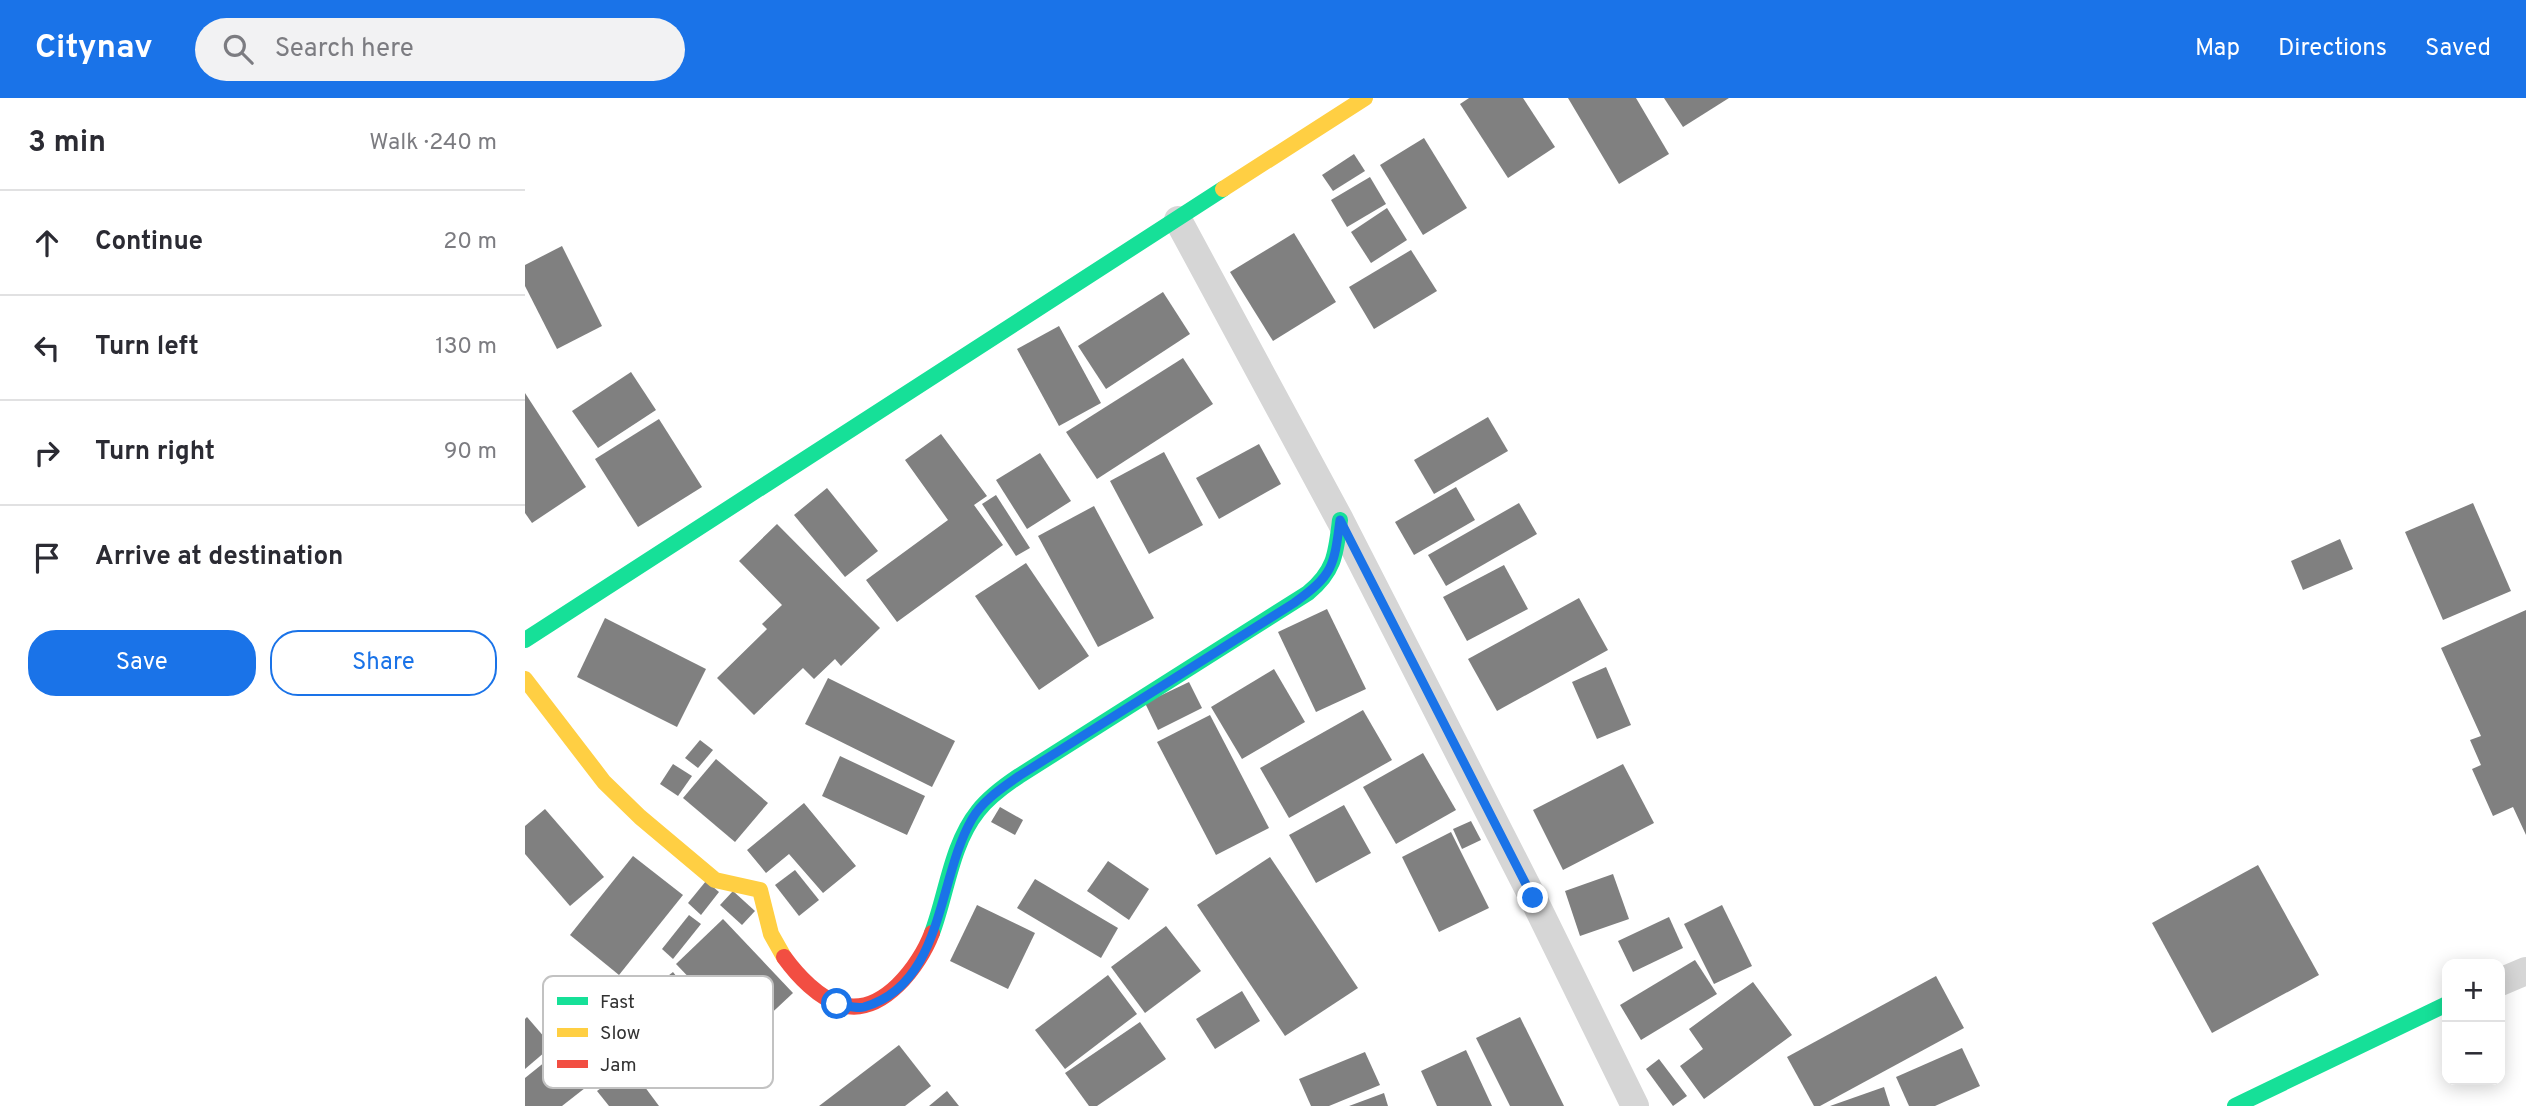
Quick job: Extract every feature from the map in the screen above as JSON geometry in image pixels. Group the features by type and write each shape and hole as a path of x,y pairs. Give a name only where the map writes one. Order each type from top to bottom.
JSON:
{"street":[{"path":"525,640 1364,98"},
{"path":"1178,220 1340,520 1527,886 1635,1106"},
{"path":"525,680 604,782 640,817 715,880 760,890 776,946 810,986 837,1004 862,1007 885,996 907,980 922,959 963,838 973,817 988,801 1019,776 1320,584 1332,568 1340,520"},
{"path":"2505,980 2526,971"},
{"path":"2235,1106 2442,1006"}],"building":[{"path":"1469,98 1523,98 1555,147 1508,178 1460,104"},
{"path":"1568,98 1636,98 1669,154 1619,184"},
{"path":"1664,98 1729,98 1683,127"},
{"path":"1424,138 1467,208 1423,235 1380,165"},
{"path":"1354,154 1365,171 1333,191 1322,175"},
{"path":"1370,177 1386,204 1347,227 1331,200"},
{"path":"1387,208 1407,240 1371,263 1351,232"},
{"path":"1294,233 1336,302 1273,341 1230,272"},
{"path":"562,246 602,326 557,349 525,286 525,265"},
{"path":"1411,250 1437,291 1374,329 1349,287"},
{"path":"1163,292 1190,334 1106,389 1078,346"},
{"path":"1059,326 1101,403 1059,426 1017,349"},
{"path":"1183,358 1213,404 1097,479 1066,432"},
{"path":"631,372 656,410 598,448 572,411"},
{"path":"525,393 586,487 532,523 525,513"},
{"path":"1488,417 1508,451 1434,494 1414,460"},
{"path":"659,419 702,487 638,527 595,459"},
{"path":"941,434 987,496 974,505 1003,545 897,622 866,580 948,520 905,460"},
{"path":"1259,444 1281,484 1219,519 1196,478"},
{"path":"1164,452 1203,525 1149,554 1110,481"},
{"path":"1040,453 1071,501 1027,529 996,480"},
{"path":"1456,487 1475,520 1414,555 1395,522"},
{"path":"827,488 878,551 845,577 794,515"},
{"path":"996,495 1030,548 1016,556 982,504"},
{"path":"1519,503 1537,534 1446,586 1428,555"},
{"path":"2473,503 2511,591 2443,620 2405,532"},
{"path":"1094,506 1154,618 1098,647 1038,536"},
{"path":"777,524 880,628 841,666 835,659 814,679 803,668 754,715 717,678 767,629 762,624 782,605 739,561"},
{"path":"2340,539 2353,569 2303,590 2291,561"},
{"path":"1026,563 1089,656 1039,690 975,596"},
{"path":"1504,565 1528,609 1467,641 1443,597"},
{"path":"1579,598 1608,650 1497,711 1468,659"},
{"path":"1327,609 1366,689 1316,712 1278,632"},
{"path":"2526,610 2526,835 2513,807 2493,816 2472,769 2481,765 2470,740 2481,736 2441,648"},
{"path":"605,618 706,669 677,727 577,677"},
{"path":"1606,667 1631,725 1597,739 1572,682"},
{"path":"1274,669 1305,722 1242,759 1211,707"},
{"path":"828,678 955,741 932,787 805,724"},
{"path":"1189,682 1202,708 1158,730 1145,703"},
{"path":"1363,710 1392,760 1289,818 1260,768"},
{"path":"1210,715 1269,828 1216,855 1157,742"},
{"path":"700,740 713,750 698,768 685,758"},
{"path":"1423,753 1456,810 1396,844 1363,787"},
{"path":"840,756 925,796 907,835 822,796"},
{"path":"716,759 768,803 735,842 683,798"},
{"path":"673,764 692,776 678,796 660,784"},
{"path":"1623,764 1654,823 1563,870 1533,810"},
{"path":"804,803 856,866 823,893 789,854 766,873 747,850"},
{"path":"1344,805 1371,853 1316,883 1289,835"},
{"path":"1000,807 1023,820 1015,835 991,822"},
{"path":"545,809 604,877 570,906 525,854 525,826"},
{"path":"1471,821 1481,840 1462,849 1453,829"},
{"path":"1451,832 1489,908 1439,932 1402,857"},
{"path":"633,856 683,895 619,975 570,935"},
{"path":"1270,857 1358,988 1285,1036 1197,905"},
{"path":"1108,861 1149,889 1129,920 1087,891"},
{"path":"2258,865 2319,975 2212,1033 2152,923"},
{"path":"795,870 819,900 799,916 775,885"},
{"path":"1613,874 1629,919 1580,936 1565,891"},
{"path":"1035,879 1118,928 1101,958 1017,908"},
{"path":"706,881 719,892 701,915 688,903"},
{"path":"733,891 755,911 742,925 720,905"},
{"path":"977,905 1035,933 1008,989 950,961"},
{"path":"1722,905 1752,966 1714,984 1684,924"},
{"path":"689,915 701,924 673,959 662,949"},
{"path":"1669,917 1683,948 1633,972 1618,941"},
{"path":"723,919 793,993 773,1012 773,976 688,976 676,964"},
{"path":"1166,926 1201,971 1145,1013 1111,967"},
{"path":"1695,960 1717,994 1641,1040 1620,1005"},
{"path":"1108,975 1137,1014 1065,1069 1035,1030"},
{"path":"1936,976 1964,1028 1820,1106 1814,1106 1787,1057"},
{"path":"1753,982 1792,1035 1704,1099 1680,1066 1703,1049 1689,1029"},
{"path":"1242,991 1260,1021 1215,1049 1196,1019"},
{"path":"527,1017 543,1036 543,1054 525,1069"},
{"path":"1520,1017 1564,1106 1510,1106 1476,1038"},
{"path":"1140,1022 1166,1059 1097,1106 1089,1106 1065,1073"},
{"path":"899,1045 931,1086 905,1106 819,1106"},
{"path":"1962,1048 1980,1086 1935,1106 1909,1106 1896,1077"},
{"path":"1466,1050 1492,1106 1437,1106 1421,1071"},
{"path":"1365,1052 1380,1085 1329,1106 1311,1106 1299,1079"},
{"path":"1659,1059 1687,1096 1673,1106 1646,1069"},
{"path":"543,1063 543,1088 585,1088 562,1106 525,1106 525,1078"},
{"path":"1884,1087 1890,1106 1830,1106"},
{"path":"601,1088 646,1088 659,1106 609,1106 597,1091"},
{"path":"947,1091 959,1106 929,1106"},
{"path":"1384,1093 1388,1106 1349,1106"}],"traffic: fast":[{"path":"525,640 1223,189"},
{"path":"932,933 962,839 969,824 987,801 1019,776 1308,593 1324,577 1333,561 1340,520"},
{"path":"2235,1106 2442,1006"}],"traffic: slow":[{"path":"1223,189 1365,98"},
{"path":"525,679 604,782 640,817 715,880 760,890 771,934 784,957"}],"traffic: jam":[{"path":"784,957 802,979 825,998 842,1005 857,1006 872,1003 898,985 919,959 932,933"}],"route":[{"path":"837,1004 862,1007 885,996 907,980 922,959 963,838 973,817 999,790 1320,584 1332,568 1340,520 1533,898"}]}
